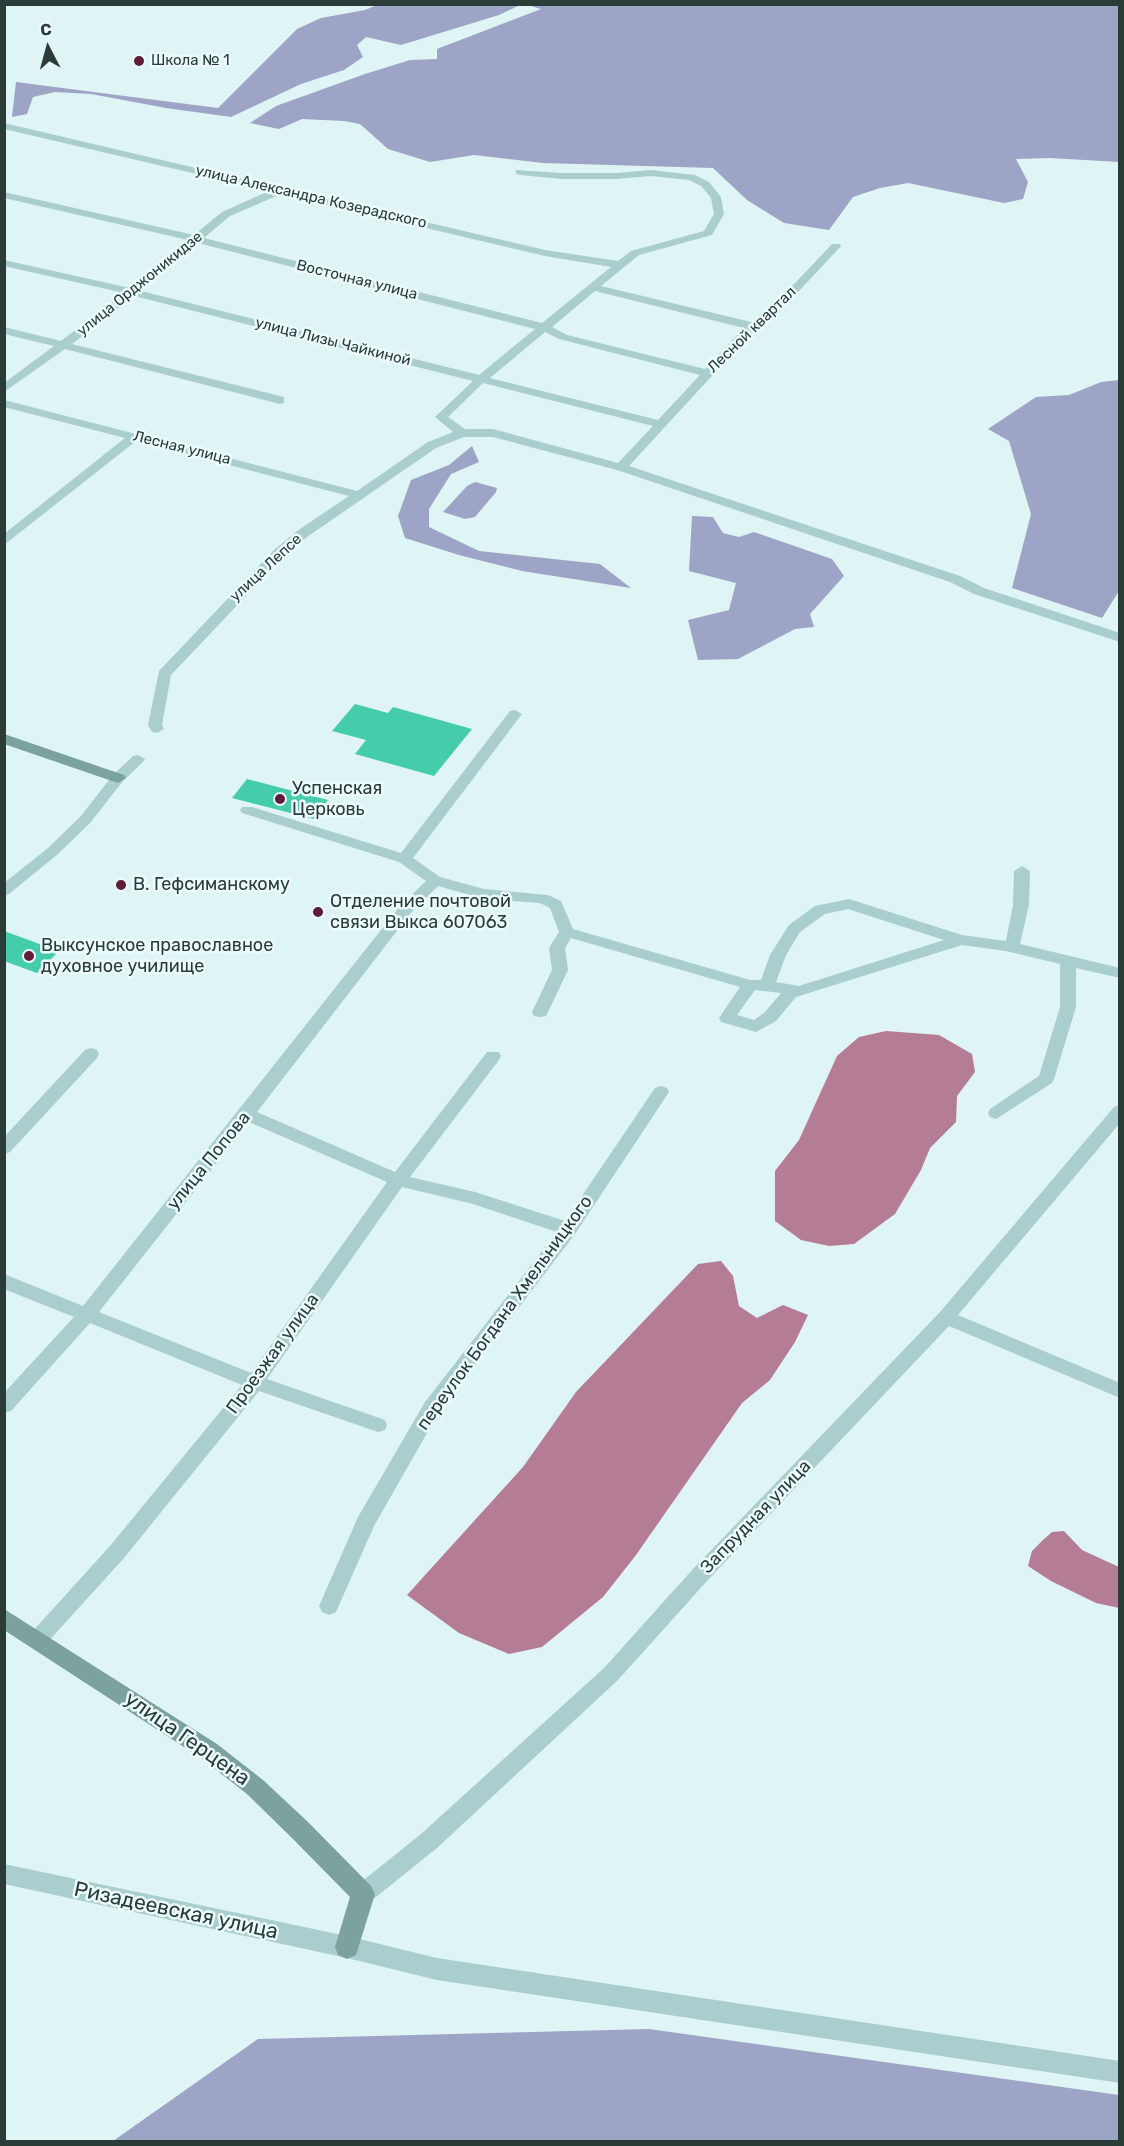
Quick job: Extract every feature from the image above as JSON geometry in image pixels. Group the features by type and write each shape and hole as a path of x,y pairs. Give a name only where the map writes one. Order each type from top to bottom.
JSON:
{"street":[{"name":"улица Александра Козерадского","path":"4,126 545,253 619,265"},
{"path":"520,172 561,176 617,176 651,173 691,177 705,184 716,196 719,214 708,232 635,253 481,379 441,417 462,432 493,433 621,467 955,579 979,591 1119,638"},
{"name":"улица Орджоникидзе","path":"4,389 130,293 226,214 281,190"},
{"name":"Восточная улица","path":"4,195 196,239 546,328 563,337 707,373"},
{"name":"Лесной квартал","path":"621,467 752,326 767,319 836,246"},
{"name":"улица Лизы Чайкиной","path":"4,262 660,424"},
{"path":"595,288 752,326"},
{"path":"4,330 280,400"},
{"name":"Лесная улица","path":"4,403 359,495"},
{"name":"улица Лепсе","path":"157,729 155,725 164,674 279,553 302,534 432,445 462,432"},
{"path":"4,541 135,436"},
{"path":"404,860 515,714"},
{"path":"4,739 118,778"},
{"path":"4,891 53,851 85,820 118,778 138,759"},
{"path":"248,810 404,860 435,880 484,894 543,898 556,905 567,932"},
{"path":"1012,947 1021,905 1022,871"},
{"name":"улица Попова","path":"4,1406 87,1314 405,910 435,880"},
{"path":"793,990 770,1017 756,1026 727,1018 759,985 794,929 819,910 849,904 961,940 1012,947 1119,973"},
{"path":"567,932 759,985 799,992 961,940"},
{"path":"540,1012 560,970 557,948 567,932"},
{"path":"996,1113 1046,1079 1068,1007 1068,960"},
{"path":"4,1148 91,1054"},
{"name":"Проезжая улица","path":"38,1639 117,1552 255,1382 398,1180 493,1056"},
{"name":"переулок Богдана Хмельницкого","path":"329,1606 365,1523 432,1407 569,1229 661,1092"},
{"name":"Запрудная улица","path":"363,1894 429,1841 611,1674 700,1575 946,1317 1119,1111"},
{"path":"246,1114 398,1180 475,1198 569,1229"},
{"path":"4,1281 255,1382 378,1425"},
{"path":"946,1317 1119,1391"},
{"name":"улица Герцена","path":"4,1618 209,1751 255,1787 363,1894"},
{"name":"Ризадеевская улица","path":"4,1874 347,1947 437,1969 1119,2072"},
{"path":"347,1947 363,1894"}],"shaded area":[{"path":"377,5 520,5 499,15 401,45 366,37 357,45 363,57 344,70 301,84 231,117 91,94 55,92 33,97 27,114 12,117 16,82 218,108 297,29 321,18 365,10"},
{"path":"528,5 1119,5 1119,162 1050,158 1016,159 1028,182 1023,199 1004,203 908,183 880,188 853,197 829,230 784,223 747,200 713,168 543,163 474,155 430,162 388,149 360,124 302,119 279,129 250,123 276,106 365,74 410,60 437,59 437,49 541,9"},
{"path":"1119,380 1119,591 1102,618 1012,588 1031,514 1009,441 988,429 1036,397 1069,395 1101,382"},
{"path":"472,446 479,462 451,474 429,509 429,527 479,551 600,564 631,588 522,571 405,538 398,516 411,480 449,465"},
{"path":"475,482 497,488 475,517 465,519 443,512 467,486"},
{"path":"692,516 713,517 723,533 739,537 754,532 832,559 844,576 810,614 814,627 795,629 738,659 698,660 688,620 729,610 736,583 689,571"},
{"path":"886,1031 939,1035 972,1054 975,1072 957,1096 956,1122 930,1148 921,1170 895,1214 854,1244 829,1246 801,1240 775,1221 775,1171 799,1140 837,1056 859,1037"},
{"path":"721,1261 733,1276 739,1306 757,1318 783,1305 808,1315 795,1342 770,1380 742,1403 636,1555 603,1597 542,1647 509,1654 459,1633 407,1595 523,1467 576,1392 698,1264"},
{"path":"1064,1531 1082,1550 1119,1567 1119,1608 1096,1603 1051,1581 1028,1566 1032,1551 1043,1540 1052,1532"},
{"path":"649,2029 1119,2095 1119,2141 113,2141 258,2039"}],"building":[{"path":"355,704 388,713 393,707 472,729 434,776 355,754 366,740 332,731"},
{"name":"Успенская Церковь","path":"247,779 328,800 314,819 232,798"},
{"name":"Выксунское православное духовное училище","path":"4,931 59,951 37,973 4,961"}],"place":[{"name":"Школа № 1","path":"139,61"},
{"name":"Успенская Церковь","path":"280,799"},
{"name":"В. Гефсиманскому","path":"121,885"},
{"name":"Отделение почтовой связи Выкса 607063","path":"318,912"},
{"name":"Выксунское православное духовное училище","path":"29,956"}]}
